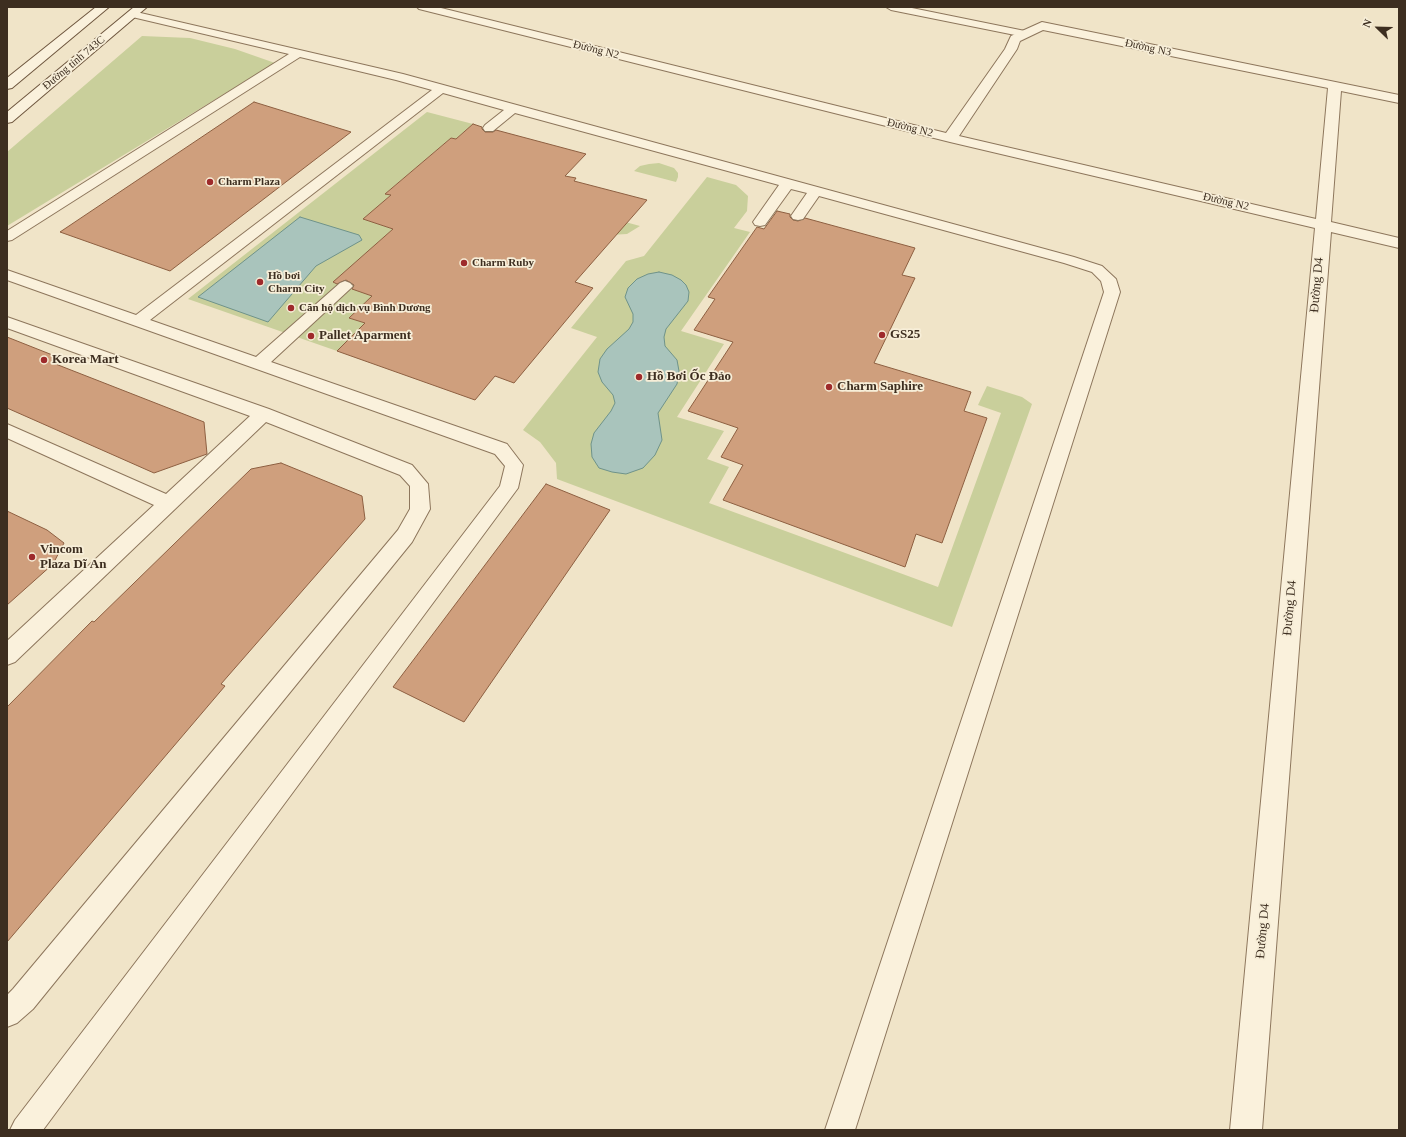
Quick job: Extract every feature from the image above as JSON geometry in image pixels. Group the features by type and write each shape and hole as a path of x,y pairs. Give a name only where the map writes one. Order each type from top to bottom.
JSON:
{"street":[{"name":"Đường tỉnh 743C","path":"7,85 103,7"},
{"name":"Đường N2","path":"423,7 950,138 1399,243"},
{"name":"Đường tỉnh 743C","path":"7,119 137,11"},
{"name":"Đường N3","path":"950,138 1011,49 1015,39 1042,26 1399,99"},
{"name":"Đường D4","path":"1246,1130 1335,86"}],"lane":[{"path":"891,7 1025,34"},
{"path":"137,11 514,108 788,183 1097,269 1108,279 1112,292 840,1130"},
{"path":"7,237 299,53"},
{"path":"138,321 441,89"},
{"path":"489,128 514,108"},
{"path":"760,222 788,183"},
{"path":"798,216 816,191"},
{"path":"7,275 501,449 514,465 509,488 25,1130"},
{"path":"259,363 345,286"},
{"path":"7,322 263,414 406,470 419,484 420,509 405,536 23,999 7,1013"},
{"path":"7,655 263,414"},
{"path":"7,431 168,504"}],"green space":[{"path":"142,36 190,38 235,49 275,63 7,226 7,152"},
{"path":"427,112 473,124 456,139 451,138 386,193 391,195 364,219 393,229 334,282 372,296 349,318 365,323 337,351 188,299"},
{"path":"659,163 674,168 678,173 676,182 634,171 640,166"},
{"path":"707,177 736,185 748,196 747,211 734,228 750,232 681,331 724,344 677,417 724,431 707,459 729,467 709,503 938,587 1001,413 978,405 987,386 1022,397 1032,404 952,627 557,479 556,463 540,442 523,430 597,337 571,328 626,261 644,256"},
{"path":"596,214 640,226 627,234 610,235"}],"water":[{"name":"Hồ bơi Charm City","path":"300,217 359,235 362,240 316,266 268,322 198,297"},
{"name":"Hồ Bơi Ốc Đảo","path":"659,272 672,275 681,280 686,285 689,292 688,301 666,329 664,337 665,346 677,360 679,371 677,384 658,413 662,440 655,455 643,468 626,474 612,472 599,468 592,457 591,444 594,433 611,411 615,403 613,395 602,382 598,372 600,359 607,349 629,329 633,322 633,314 625,297 628,288 637,279 648,274"}],"building":[{"name":"Charm Plaza","path":"254,102 351,132 170,271 60,232"},
{"name":"Charm Ruby","path":"473,124 482,127 485,132 493,132 496,130 586,154 565,176 576,178 574,181 647,200 575,282 593,288 514,383 495,376 475,400 337,351 365,323 349,318 372,296 352,289 354,285 346,280 337,284 333,282 393,229 363,219 391,195 385,194 451,138 456,139"},
{"name":"Charm Saphire","path":"777,211 790,214 790,217 793,220 798,221 805,218 915,248 902,275 915,278 874,363 971,392 964,411 987,418 942,543 916,534 905,567 723,500 743,465 721,457 738,428 688,411 733,342 694,330 715,299 708,297 757,227 764,229"},
{"path":"7,337 60,358 53,363 204,422 207,454 154,473 7,408"},
{"path":"281,463 362,496 365,519 221,684 225,686 7,942 7,707 92,621 94,622 251,469"},
{"path":"546,484 610,510 464,722 393,687"},
{"name":"Vincom Plaza Dĩ An","path":"7,511 47,530 64,543 53,564 7,605"}],"place":[{"name":"Charm Plaza","path":"210,182"},
{"name":"Charm Ruby","path":"464,263"},
{"name":"Hồ bơi Charm City","path":"260,282"},
{"name":"Căn hộ dịch vụ Bình Dương","path":"291,308"},
{"name":"GS25","path":"882,335"},
{"name":"Pallet Aparment","path":"311,336"},
{"name":"Korea Mart","path":"44,360"},
{"name":"Hồ Bơi Ốc Đảo","path":"639,377"},
{"name":"Charm Saphire","path":"829,387"},
{"name":"Vincom Plaza Dĩ An","path":"32,557"}]}
